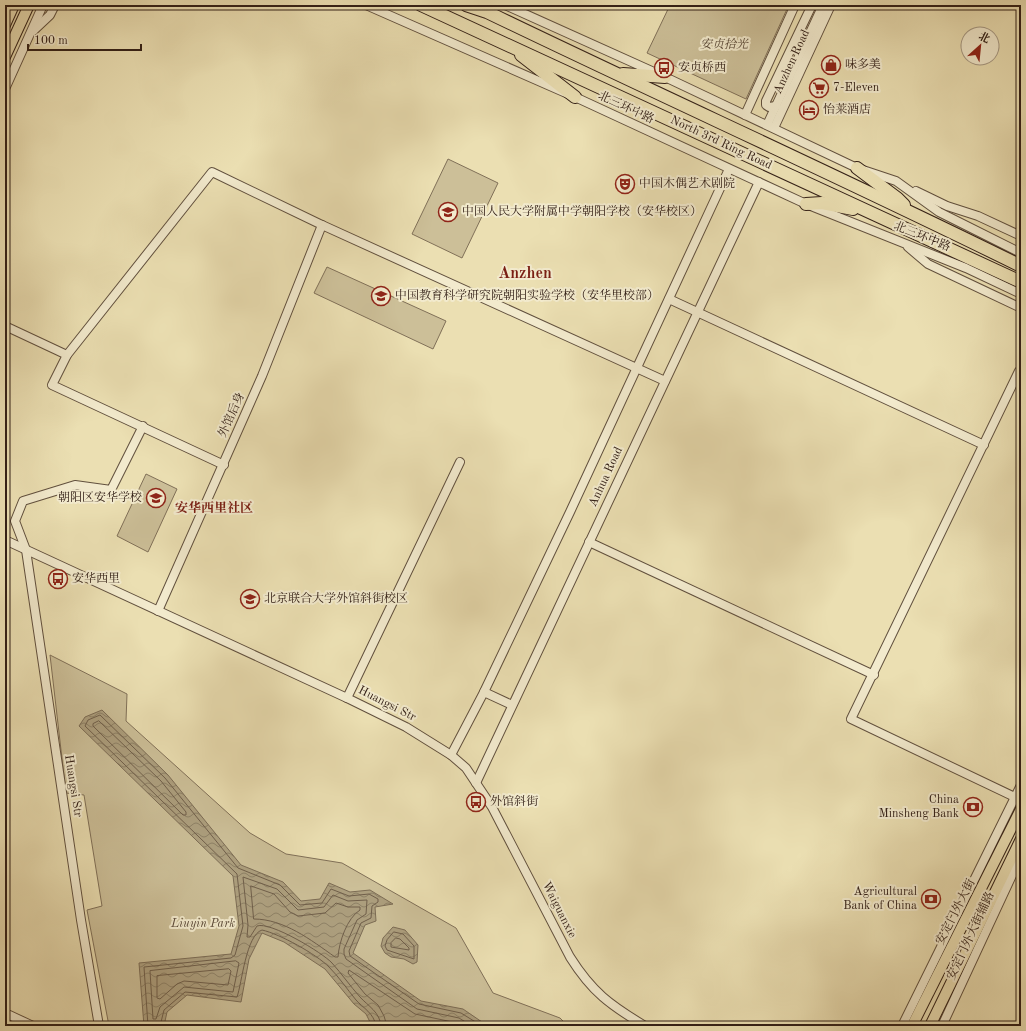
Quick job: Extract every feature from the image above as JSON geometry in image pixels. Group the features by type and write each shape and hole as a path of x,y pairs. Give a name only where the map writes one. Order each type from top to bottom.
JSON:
{"highway":[{"name":"North 3rd Ring Road","path":"421,5 510,48 530,54 871,213 969,263 1021,282"},
{"name":"North 3rd Ring Road","path":"466,5 487,12 616,75 908,211 977,238 1021,266"},
{"path":"477,5 487,12"},
{"path":"510,48 575,97"},
{"path":"616,75 665,77"},
{"path":"857,168 897,198 908,211"},
{"path":"806,204 822,203 871,213"}],"main road":[{"path":"5,25 14,5"},
{"path":"5,58 29,5"},
{"name":"安定门外大街","path":"912,1026 1021,809"},
{"path":"930,1026 1021,839"}],"street":[{"path":"5,89 43,5"},
{"path":"30,35 50,15 55,5"},
{"name":"北三环中路","path":"366,5 575,97 806,204 901,242 969,263 1021,294"},
{"path":"505,5 665,77 857,168 896,182 947,206 978,216 1021,236"},
{"name":"Anzhen Road","path":"745,115 795,5"},
{"name":"Anzhen Road","path":"776,106 769,107 766,105 768,96 812,5"},
{"name":"Anzhen Road","path":"770,127 776,106 823,5"},
{"name":"Anzhen Road","path":"770,127 831,5"},
{"path":"770,60 772,87"},
{"name":"Anhua Road","path":"451,755 484,692 729,168"},
{"path":"224,465 143,426 52,385 67,355 212,172 322,225 665,381"},
{"name":"Anhua Road","path":"476,783 758,182"},
{"path":"896,182 977,238 1021,253"},
{"name":"外馆后身","path":"158,611 224,465 262,376 322,225"},
{"path":"901,242 928,264 1021,308"},
{"path":"668,299 984,445"},
{"path":"5,326 67,355"},
{"path":"1018,799 851,720 874,676 1019,371"},
{"name":"Huangsi Str","path":"99,1026 81,920 26,550 15,521 23,501 75,485 111,490 143,426"},
{"path":"347,698 460,462"},
{"name":"Huangsi Str","path":"5,540 347,698 406,727 451,755 466,768 476,783"},
{"path":"589,542 874,676"},
{"path":"484,692 512,705"},
{"name":"Waiguanxie","path":"476,783 511,843 579,972 603,999 645,1026"},
{"name":"安定门外大街辅路","path":"902,1026 1018,799 1021,785"},
{"name":"安定门外大街辅路","path":"942,1026 1021,856"},
{"path":"5,1013 33,1026"}],"green space":[{"name":"安贞拾光","path":"670,5 780,5 787,9 746,99 647,53"},
{"path":"448,159 498,183 462,258 412,234"},
{"path":"327,267 446,321 433,349 314,293"},
{"path":"146,474 177,489 148,552 117,536"},
{"name":"Liuyin Park","path":"50,655 127,694 126,721 250,833 286,854 342,863 456,928 493,993 560,1018 568,1026 109,1026 87,910 102,906 84,795 66,793"}],"water":[{"path":"102,710 168,775 241,865 283,882 301,901 320,899 329,883 350,892 370,890 393,904 375,907 376,921 365,925 353,953 421,1001 463,1009 482,1022 492,1026 372,1026 366,1014 354,1004 325,969 284,942 262,933 249,959 241,1002 187,995 167,1012 164,1026 144,1026 139,963 231,954 239,926 233,876 79,726 85,717"},
{"path":"393,927 405,930 418,945 417,962 413,964 404,959 391,957 385,953 381,946 383,938"}],"place":[{"name":"味多美","path":"831,65"},
{"name":"安贞桥西","path":"664,68"},
{"name":"7-Eleven","path":"819,88"},
{"name":"怡莱酒店","path":"809,110"},
{"name":"中国木偶艺术剧院","path":"625,184"},
{"name":"中国人民大学附属中学朝阳学校（安华校区）","path":"448,212"},
{"name":"中国教育科学研究院朝阳实验学校（安华里校部）","path":"381,296"},
{"name":"朝阳区安华学校","path":"156,498"},
{"name":"安华西里","path":"58,579"},
{"name":"北京联合大学外馆斜街校区","path":"250,599"},
{"name":"外馆斜街","path":"476,802"},
{"name":"China Minsheng Bank","path":"973,807"},
{"name":"Agricultural Bank of China","path":"931,899"}],"district":[{"name":"Anzhen","path":"525,274"},
{"name":"安华西里社区","path":"214,508"}]}
